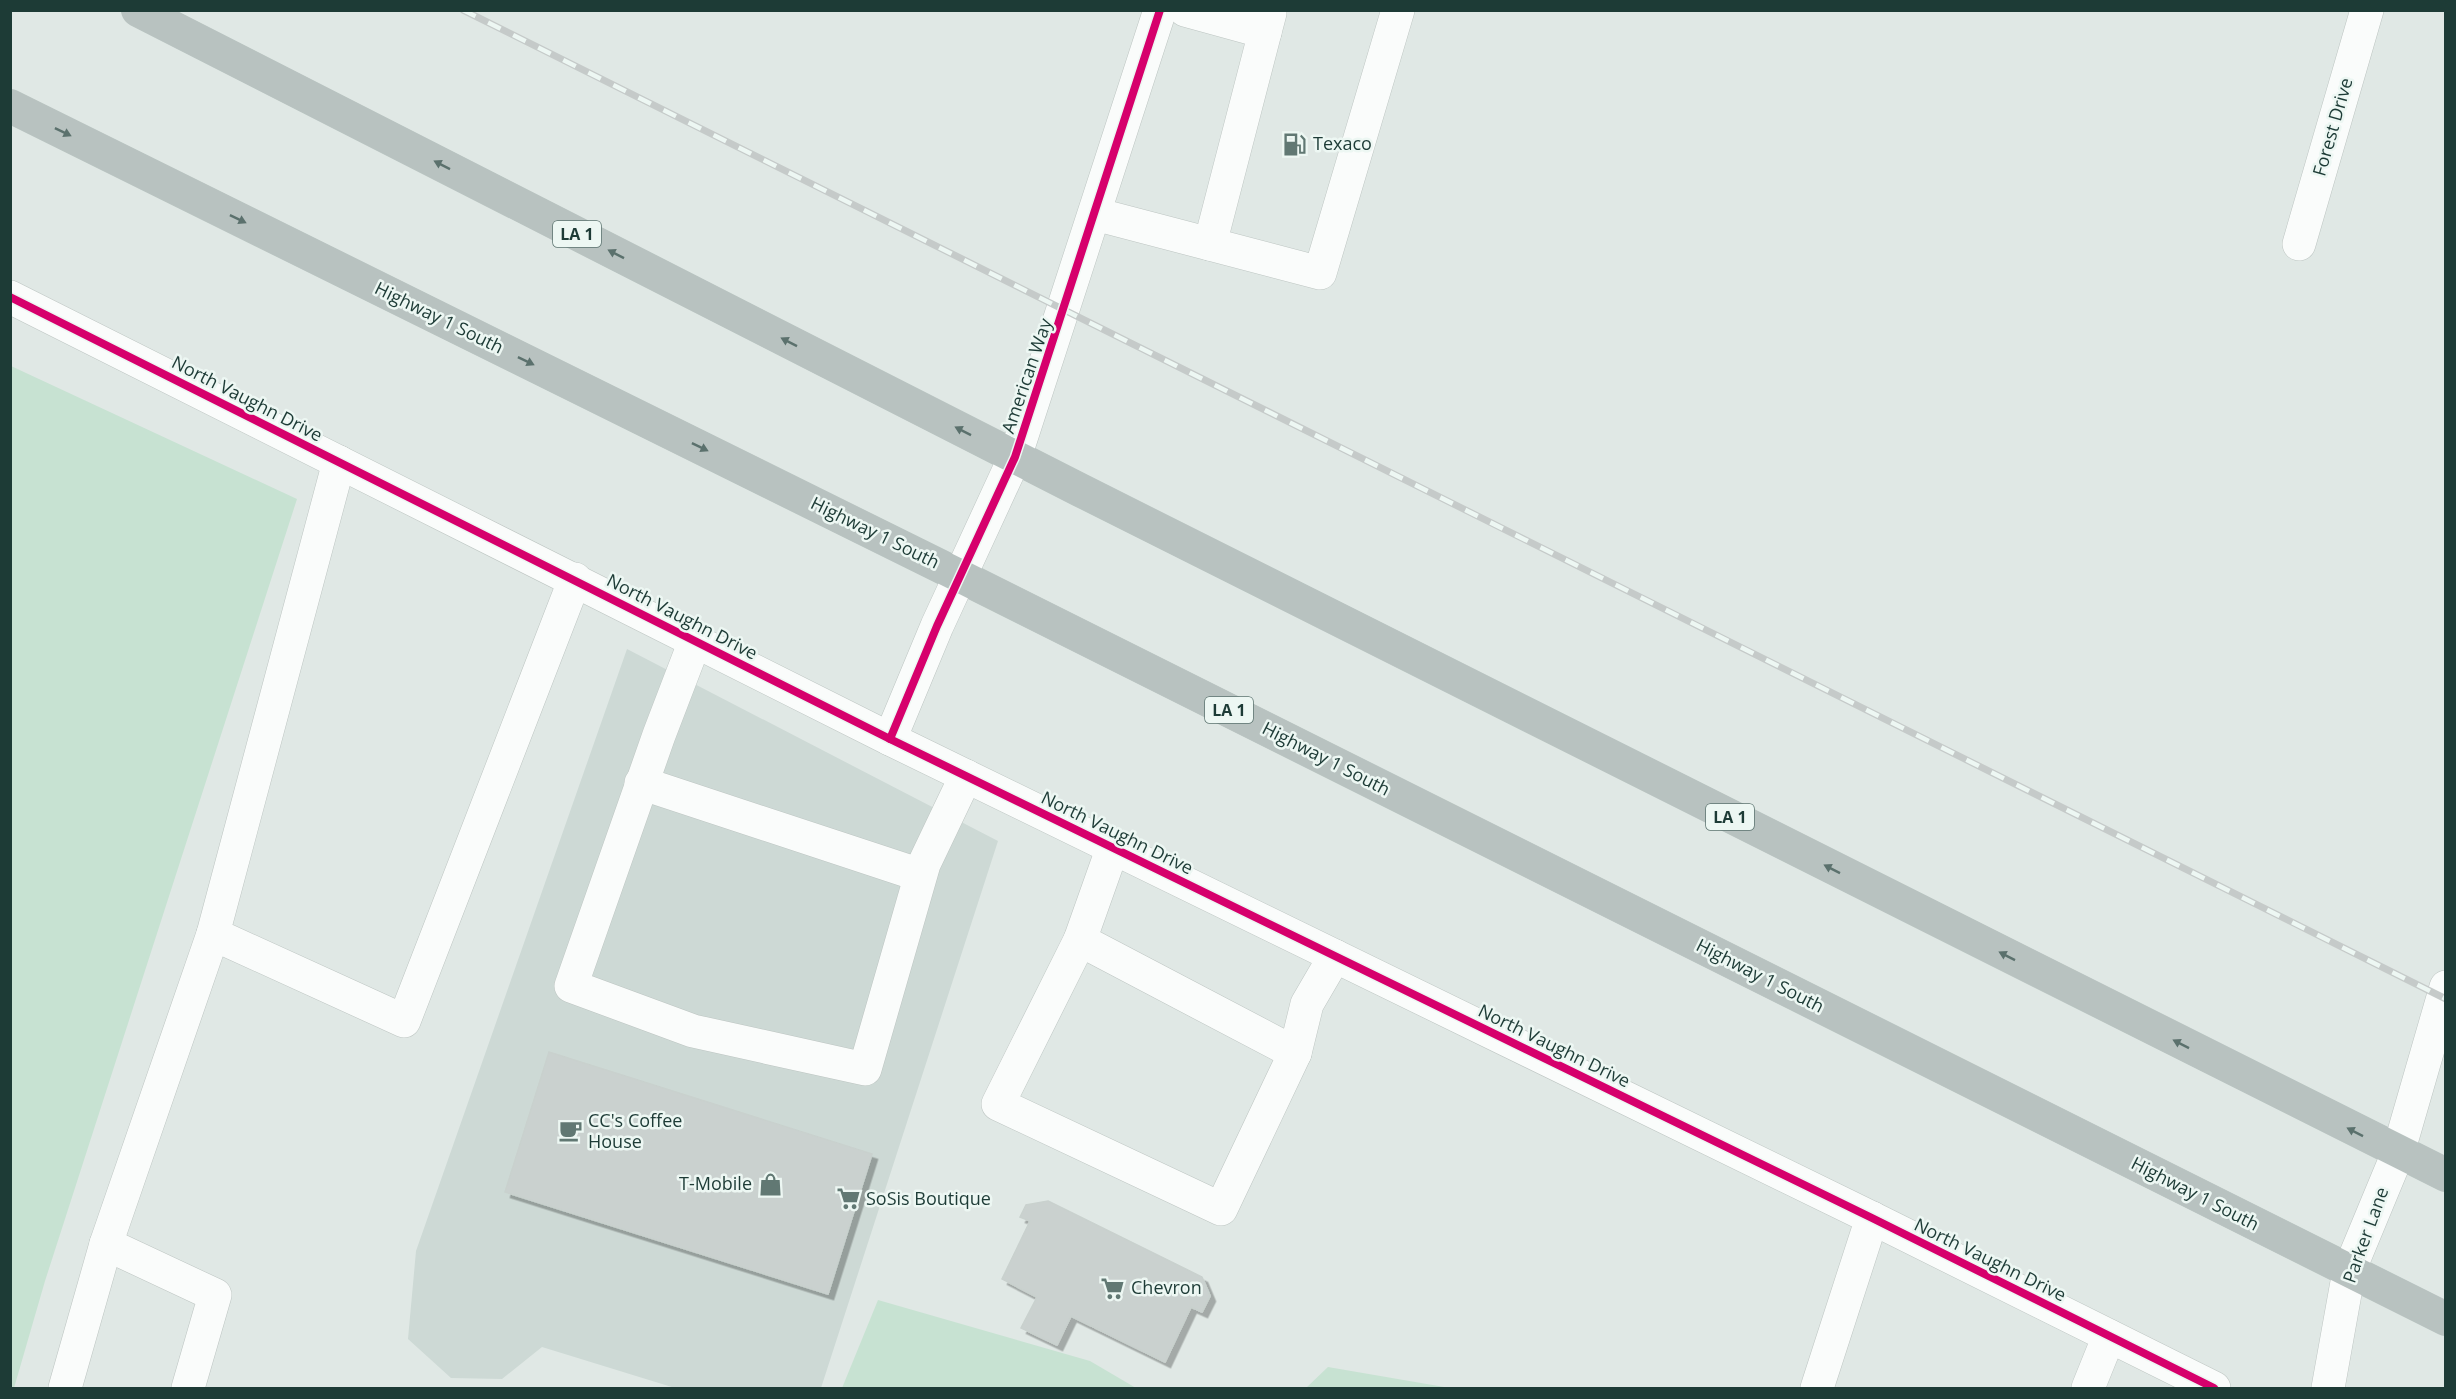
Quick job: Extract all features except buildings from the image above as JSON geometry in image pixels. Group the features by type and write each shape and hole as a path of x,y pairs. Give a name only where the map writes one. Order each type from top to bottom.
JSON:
{"highway":[{"name":"LA 1","path":"138,10 1015,457 2445,1175"},
{"name":"Highway 1 South","path":"10,106 960,576 2445,1319"}],"street":[{"name":"American Way","path":"891,738 960,576 1015,457 1160,10"},
{"path":"1185,10 1268,21 1210,244"},
{"path":"1095,214 1320,273 1398,10"},
{"name":"Forest Drive","path":"2299,244 2367,10"},
{"name":"North Vaughn Drive","path":"10,297 966,776 1872,1218 2214,1389"},
{"path":"65,1389 106,1244 213,934 339,462"},
{"path":"213,934 404,1021 575,579"},
{"path":"695,641 641,783 571,986 693,1031 865,1069 920,875 966,776"},
{"path":"641,783 920,875"},
{"path":"1113,847 1080,940 998,1104 1221,1209 1295,1053 1307,1004 1335,956"},
{"path":"1080,940 1295,1053"},
{"name":"Parker Lane","path":"2328,1389 2349,1271 2398,1153 2445,987"},
{"path":"1817,1389 1872,1218"},
{"path":"106,1244 215,1294 188,1389"},
{"path":"2088,1389 2109,1336"}],"shaded area":[{"path":"627,649 998,841 821,1388 675,1388 542,1347 502,1379 451,1378 408,1339 416,1251"}],"green space":[{"path":"11,366 297,499 45,1281 14,1388 10,1388"},
{"path":"878,1300 1090,1361 1136,1388 842,1388"},
{"path":"1328,1367 1450,1388 1306,1388"}],"railway":[{"path":"463,10 2446,999"}],"cycle path":[{"path":"890,739 937,626 1015,457 1160,10"},
{"path":"10,297 890,739 1872,1218 2214,1388"}],"place":[{"name":"Texaco","path":"1295,144"},
{"name":"CC's Coffee House","path":"570,1131"},
{"name":"T-Mobile","path":"770,1184"},
{"name":"SoSis Boutique","path":"848,1199"},
{"name":"Chevron","path":"1113,1288"}]}
